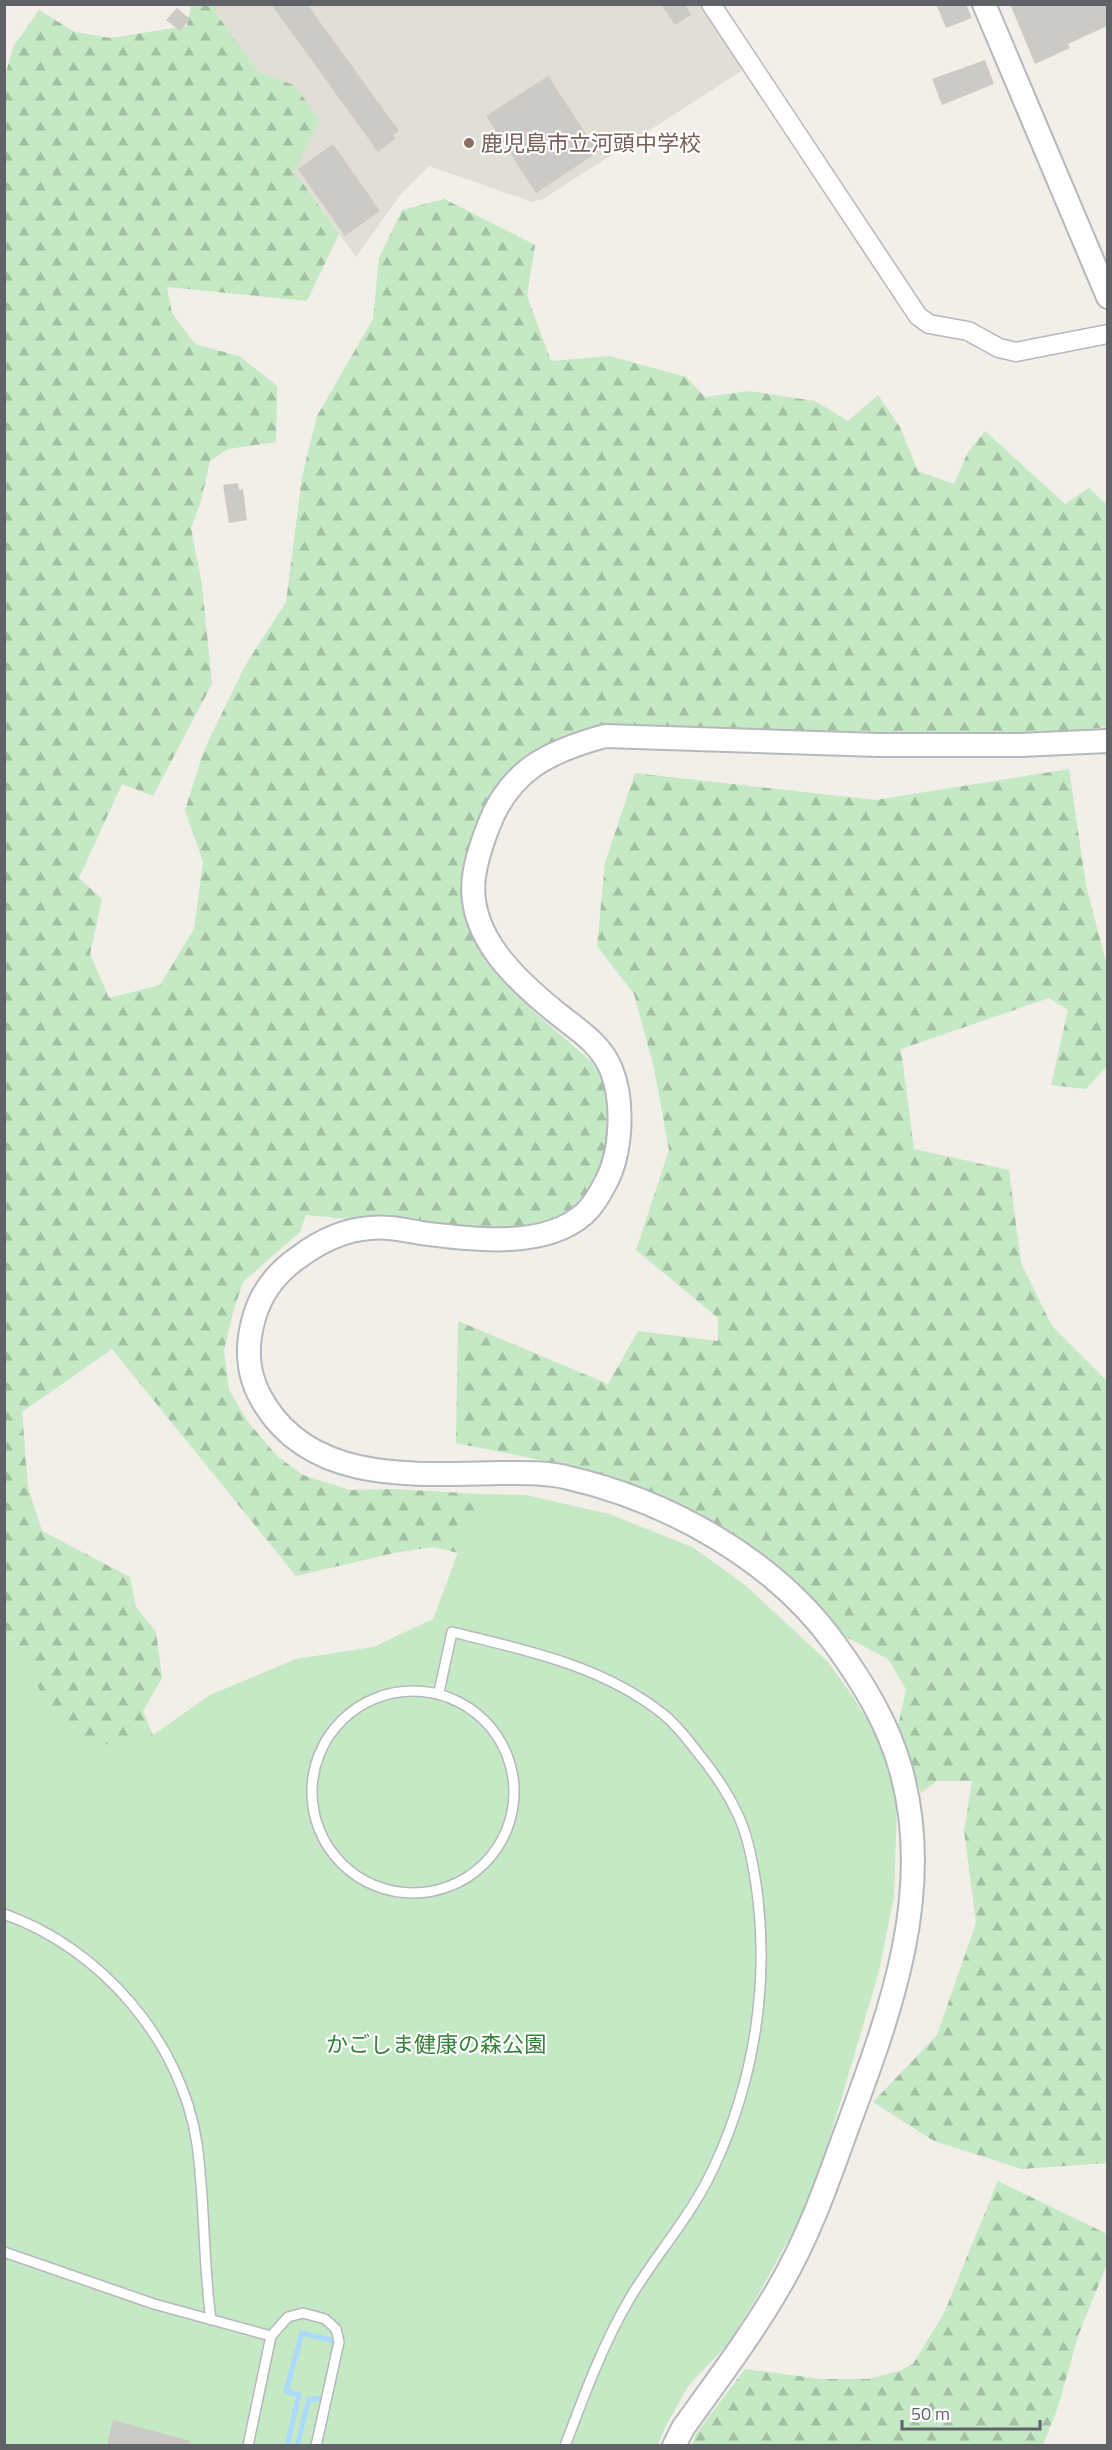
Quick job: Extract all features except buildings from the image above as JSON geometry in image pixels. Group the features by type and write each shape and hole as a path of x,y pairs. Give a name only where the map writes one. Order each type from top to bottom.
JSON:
{"street":[{"path":"711,4 918,316 929,324 968,331 999,348 1016,352 1107,334"},
{"path":"984,4 1107,297"},
{"path":"674,2445 683,2428 755,2327 781,2284 808,2231 859,2096 894,1993 902,1965 911,1914 914,1875 907,1798 901,1770 889,1735 876,1706 850,1665 823,1628 793,1596 759,1568 721,1542 678,1518 636,1498 561,1476 534,1473 405,1473 370,1470 351,1467 325,1458 306,1447 274,1419 253,1383 249,1368 248,1346 252,1324 266,1291 280,1271 314,1246 334,1236 372,1227 500,1240 543,1234 558,1229 585,1214 608,1180 617,1157 617,1097 614,1073 596,1044 542,1001 498,955 486,939 478,918 473,893 474,874 492,816 512,786 528,769 546,756 605,736 879,745 1032,745 1107,741"}],"lane":[{"path":"439,1692 452,1632 528,1650 580,1667 633,1693 665,1715 716,1774 737,1811 752,1859 760,1913 762,1962 759,2004 744,2086 715,2167 695,2205 631,2297 604,2348 565,2445"},
{"path":"409,1690 439,1692 483,1719 503,1744 512,1768 515,1790 512,1815 499,1845 482,1867 465,1881 441,1890 412,1894 390,1892 370,1886 349,1872 332,1855 319,1831 312,1804 314,1775 321,1749 333,1727 354,1708 376,1696 409,1690"},
{"path":"4,1914 22,1920 56,1939 98,1971 146,2021 163,2048 180,2084 196,2141 204,2209 206,2285 211,2320"},
{"path":"4,2252 154,2304 272,2336"},
{"path":"248,2445 272,2336 288,2317 303,2313 325,2319 336,2329 339,2342 339,2351 316,2445"}],"shaded area":[{"name":"鹿児島市立河頭中学校","path":"216,4 702,5 742,64 740,72 543,199 532,202 429,166 400,195 356,257 294,171 294,85 257,71 216,13"}],"green space":[{"path":"191,5 216,5 216,13 257,71 294,85 320,120 294,171 339,234 307,301 167,287 172,313 195,344 239,356 277,386 276,442 228,449 210,461 201,501 191,528 202,585 212,684 153,796 122,784 79,878 102,899 90,954 109,998 160,985 194,929 203,862 185,810 204,750 246,664 286,602 302,477 317,416 373,319 379,258 402,210 444,199 535,245 527,296 551,361 609,356 686,377 705,397 749,391 815,401 848,421 878,395 900,427 918,471 954,484 968,452 985,431 1065,504 1089,488 1107,505 1107,727 855,754 617,744 576,752 540,770 477,831 476,933 499,975 534,1012 592,1062 604,1079 629,1127 625,1168 603,1211 572,1231 511,1246 348,1219 306,1215 300,1232 243,1282 224,1350 229,1390 248,1422 277,1456 303,1475 350,1490 394,1489 480,1494 458,1553 433,1547 394,1553 296,1576 112,1349 22,1412 28,1487 42,1531 130,1577 136,1607 156,1632 162,1678 143,1711 153,1735 112,1745 83,1735 49,1708 25,1655 20,1647 5,1634 5,77 13,47 39,10 75,32 110,38 187,26"},
{"path":"1069,769 1086,885 1107,966 1107,1066 1086,1089 1051,1085 1068,1010 1049,998 901,1049 914,1149 1009,1170 1021,1263 1052,1326 1107,1381 1107,2163 1022,2169 934,2141 873,2102 937,2035 976,1923 964,1831 972,1781 937,1781 921,1793 898,1726 906,1689 888,1659 842,1635 773,1563 717,1524 594,1471 456,1443 458,1321 608,1384 638,1331 718,1341 718,1318 636,1250 669,1150 654,1068 634,994 597,946 605,863 635,773 875,800"},
{"name":"かごしま健康の森公園","path":"480,1494 526,1495 609,1514 692,1547 744,1584 828,1662 853,1697 884,1748 897,1802 894,1897 878,1975 819,2174 795,2228 753,2304 727,2345 689,2385 665,2427 658,2445 5,2445 4,1634 13,1640 26,1655 44,1701 153,1735 210,1695 296,1659 373,1647 433,1619"},
{"path":"998,2181 1107,2234 1107,2264 1078,2336 1058,2407 1043,2445 692,2445 696,2434 745,2369 822,2379 868,2379 899,2371 913,2364 944,2313"}],"waterway":[{"path":"287,2446 299,2395 286,2391 302,2333 339,2342"},
{"path":"297,2446 309,2399 328,2399"}],"place":[{"name":"鹿児島市立河頭中学校","path":"469,143"}]}
